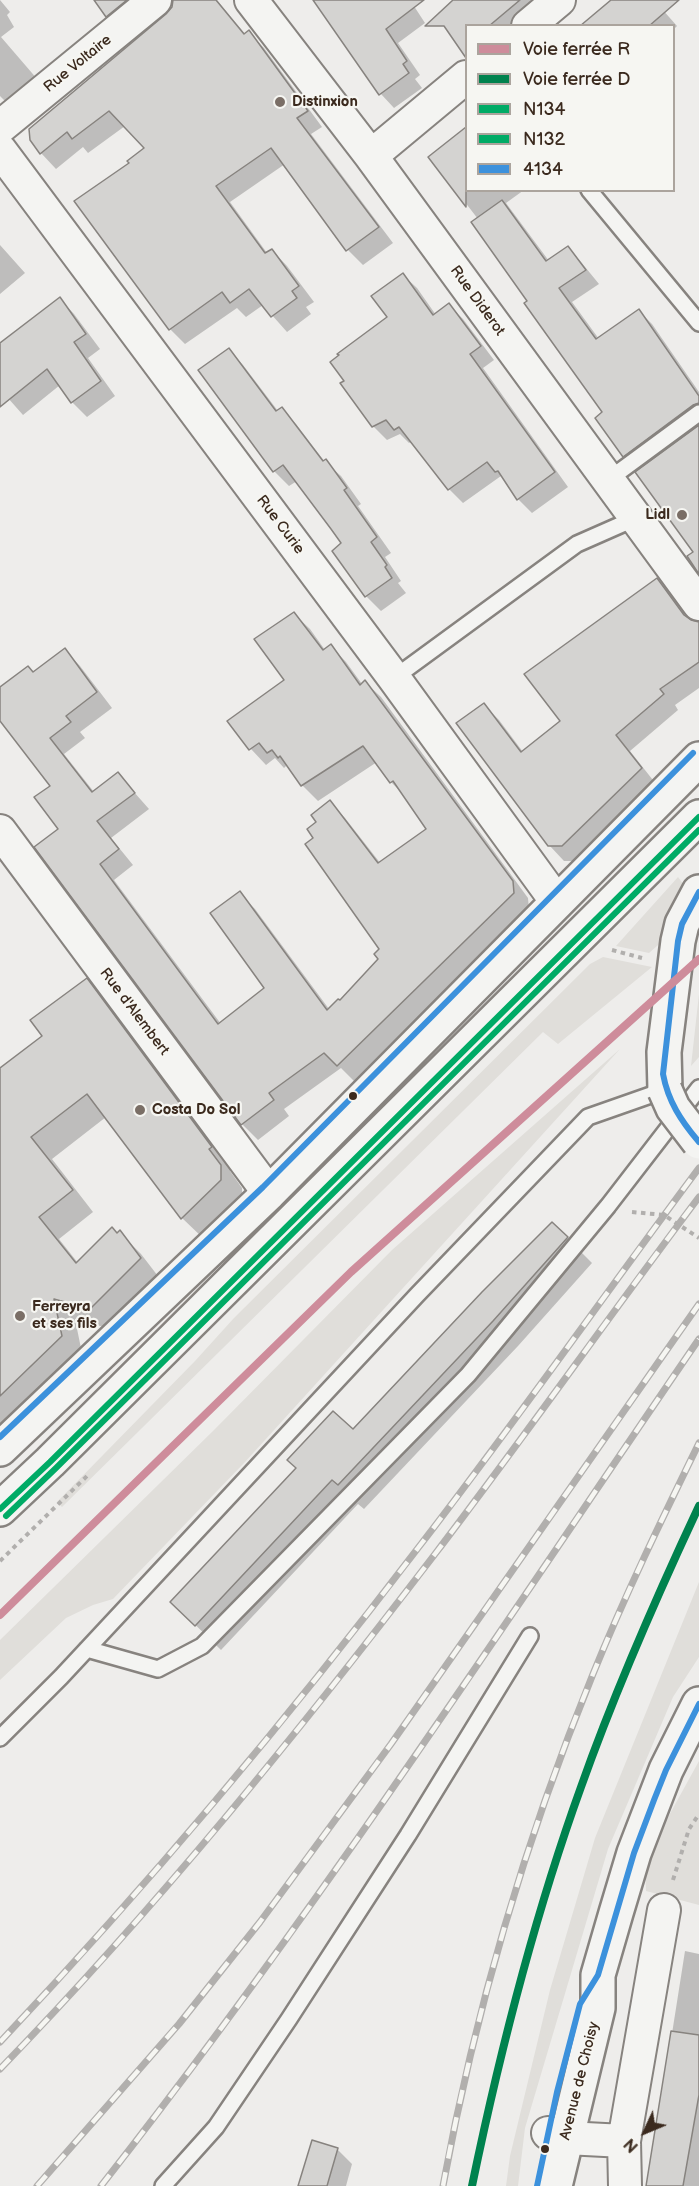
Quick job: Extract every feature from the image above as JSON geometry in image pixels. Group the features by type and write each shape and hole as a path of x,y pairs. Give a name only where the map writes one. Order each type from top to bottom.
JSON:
{"main road":[{"path":"0,1449 269,1193 699,759"},
{"path":"0,1509 13,1483 699,817"},
{"path":"699,892 682,924 678,941 664,1052 665,1090 673,1108 699,1142"},
{"name":"Avenue de Choisy","path":"555,2186 557,2135 580,2004 598,1975 631,1863 666,1770 699,1704"},
{"name":"Avenue de Choisy","path":"537,2186 557,2135"}],"street":[{"name":"Rue Voltaire","path":"0,127 155,0"},
{"name":"Rue Diderot","path":"251,0 371,156 699,604"},
{"path":"530,24 559,0"},
{"path":"371,156 465,78"},
{"name":"Rue Curie","path":"0,150 394,678 557,902"},
{"name":"Rue d'Alembert","path":"0,831 269,1193"},
{"path":"625,2186 624,2141 664,1910"},
{"path":"557,2135 624,2141"}],"lane":[{"path":"591,192 699,323"},
{"path":"608,480 699,413"},
{"path":"394,678 577,544 636,518"},
{"path":"87,1649 158,1669 202,1646 468,1375 608,1206 699,1088"},
{"path":"0,1738 87,1649 417,1295 588,1117 665,1090"},
{"path":"163,2186 216,2127 230,2107 408,1835 530,1636"}],"path":[{"path":"608,1206 625,1211 664,1215 699,1238"},
{"path":"664,1910 689,1829 699,1814"}],"shaded area":[{"path":"678,877 684,885 671,913 666,938 649,953 616,946"},
{"path":"603,957 652,967 558,1044 543,1032 62,1507 57,1502 234,1318 590,964"},
{"path":"699,994 699,1057 691,1066"},
{"path":"620,1049 245,1462 113,1599 93,1605 66,1618 0,1680 0,1640 213,1431 392,1250"},
{"path":"699,1582 699,1657 673,1697 608,1849 525,2128 518,2186 506,2186 510,2156 550,1990 595,1838"},
{"path":"699,1761 699,1905 646,1891 645,1859"}],"building":[{"path":"94,0 127,0 106,17"},
{"path":"173,0 216,0 244,34 249,30 308,111 297,118 379,227 346,251 271,148 216,186 265,253 272,249 299,286 292,291 297,298 271,317 249,289 230,303 222,292 169,330 74,201 129,163 127,161 144,148 109,111 72,139 67,132 40,154 30,140 29,129 166,14 172,7"},
{"path":"313,0 424,0 386,29 407,61 403,64 409,73 379,95"},
{"path":"453,0 520,0 491,24 465,24 465,57 444,26 425,26"},
{"path":"611,0 679,0 651,24 582,24"},
{"path":"465,128 466,207 428,157"},
{"path":"502,200 546,261 568,246 586,270 559,288 596,339 639,309 699,396 699,403 693,405 623,457 595,418 602,412 524,303 527,301 471,222"},
{"path":"403,273 433,315 449,303 481,346 470,354 555,472 517,500 498,471 495,472 487,462 448,490 399,427 394,430 386,420 372,427 340,383 344,381 330,362 339,355 337,354 387,317 371,296"},
{"path":"60,297 86,334 74,342 101,381 71,403 47,369 0,407 0,343"},
{"path":"229,348 276,411 282,407 323,461 326,459 347,488 344,490 377,537 371,542 387,565 385,567 392,578 365,597 332,551 341,543 331,529 283,465 273,472 198,370"},
{"name":"Lidl","path":"699,425 699,574 687,556 693,552 635,472"},
{"path":"657,578 684,615 699,622 699,662 660,689 664,694 616,735 642,768 562,846 548,846 456,723 484,703 521,752 560,721 524,674"},
{"path":"294,612 323,650 331,644 360,685 365,680 513,881 514,893 337,1066 324,1053 269,1093 274,1100 241,1125 34,847 58,829 34,797 50,786 0,721 0,687 28,666 33,672 65,648 97,692 66,716 71,722 50,738 92,792 118,772 135,793 97,821 119,849 100,864 218,1024 264,988 210,913 240,891 327,1010 338,999 340,1000 378,959 374,954 379,949 305,844 313,838 307,829 316,822 311,815 330,800 378,863 426,829 393,781 390,783 363,746 301,786 280,756 278,758 272,750 267,753 259,743 249,750 227,721 284,680 254,639"},
{"path":"87,978 212,1147 209,1149 221,1165 221,1180 181,1219 87,1094 31,1137 73,1190 39,1217 76,1263 112,1227 117,1233 120,1230 141,1258 90,1309 54,1299 62,1336 0,1396 0,1068 42,1036 30,1020"},
{"path":"552,1222 568,1237 493,1321 338,1485 332,1480 195,1626 170,1602 296,1468 287,1460 333,1411 353,1429 482,1292"},
{"path":"671,2031 699,2035 699,2095 683,2186 646,2186"},
{"path":"312,2140 338,2148 327,2186 298,2186"}],"railway":[{"path":"0,2042 163,1862 318,1676 454,1501 699,1168"},
{"path":"0,2069 115,1946 225,1818 332,1687 469,1510 699,1197"},
{"path":"37,2186 179,2024 260,1922 391,1744 699,1304"},
{"path":"101,2186 180,2083 333,1874 481,1661 699,1339"},
{"path":"443,2186 487,1990 546,1799 605,1645 699,1443"}],"rail line":[{"name":"R","path":"0,1615 351,1272 699,959"},
{"name":"D","path":"472,2186 519,1985 564,1836 622,1680 699,1506"}],"transit line":[{"path":"0,1437 263,1187 693,753"},
{"name":"N134","path":"0,1509 699,817"},
{"name":"N132","path":"6,1516 699,830"},
{"name":"4134","path":"699,892 682,924 678,941 663,1074 676,1110 699,1142"},
{"name":"4134","path":"537,2186 557,2092 580,2004 598,1975 634,1853 654,1800 666,1770 699,1704"}],"place":[{"name":"Distinxion","path":"280,102"},
{"name":"Lidl","path":"682,515"},
{"name":"Costa Do Sol","path":"140,1110"},
{"name":"Ferreyra et ses fils","path":"20,1316"}]}
